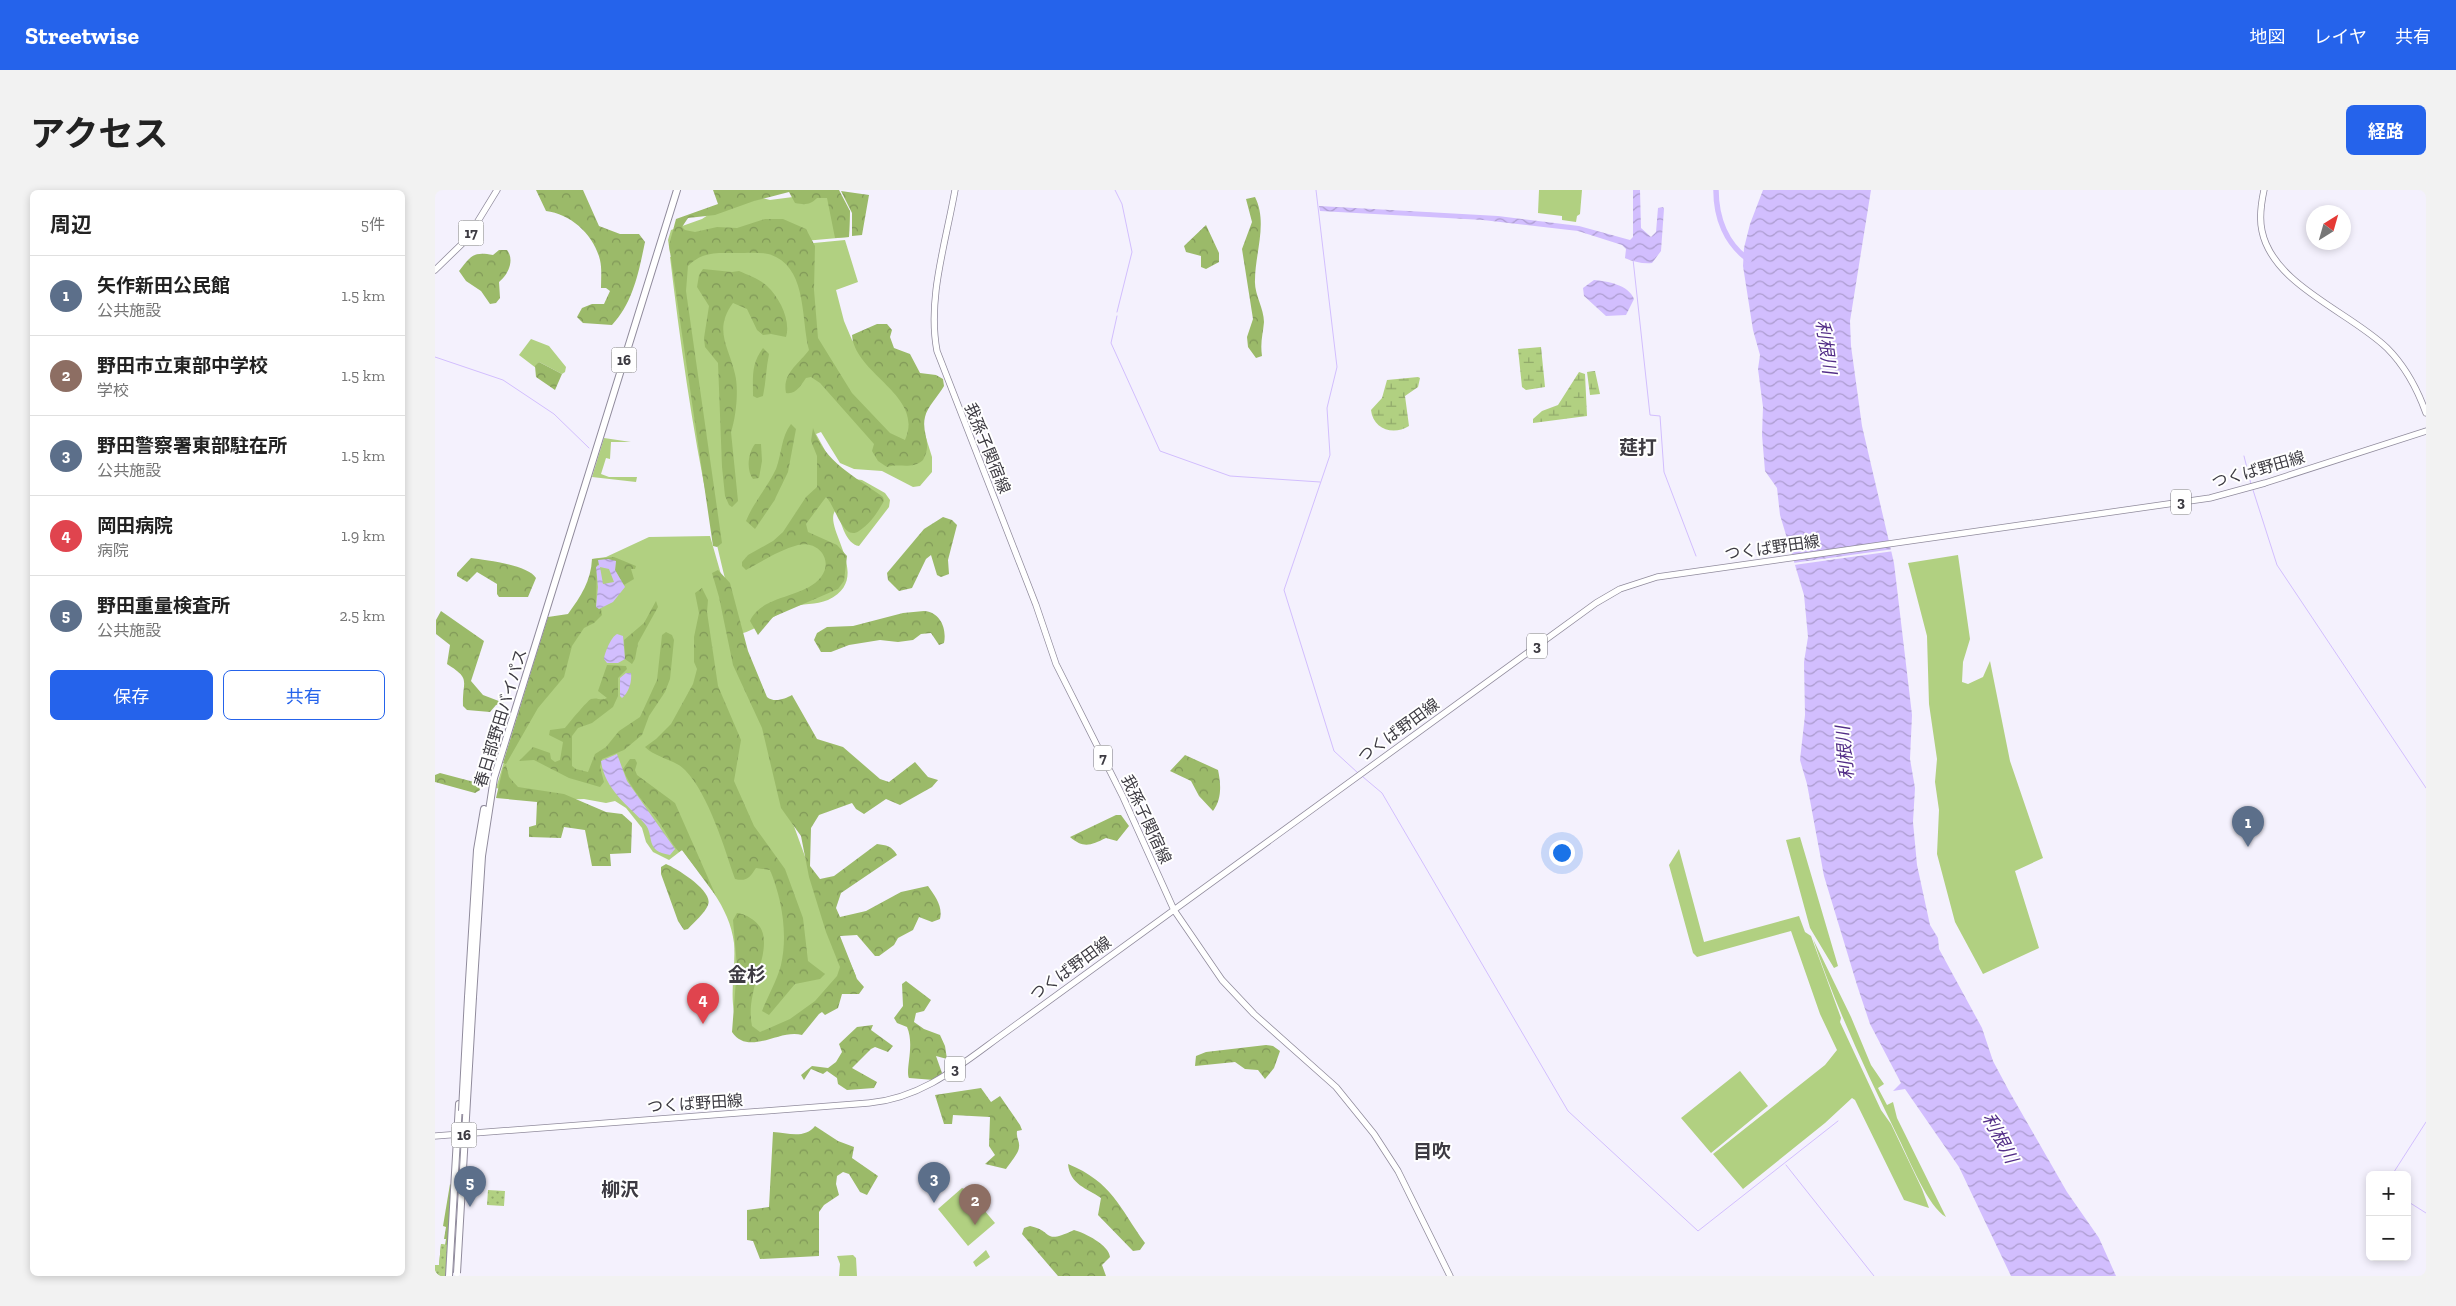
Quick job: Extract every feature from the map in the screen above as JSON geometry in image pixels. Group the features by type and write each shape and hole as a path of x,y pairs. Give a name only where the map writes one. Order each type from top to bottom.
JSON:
{"highway":[{"name":"春日部野田バイパス","path":"454,1275 470,997 469,963 477,850 489,783 672,190"},
{"name":"春日部野田バイパス","path":"470,997 474,975 482,856 494,778 677,190"},
{"name":"16","path":"454,1275 457,1134 469,963"},
{"name":"16","path":"454,1275 468,1133 476,995 474,975"}],"main road":[{"name":"17","path":"435,270 467,239 497,190"},
{"name":"我孫子関宿線","path":"955,190 934,305 934,332 941,363 1036,605 1056,664 1123,798 1174,910 1207,960 1229,987 1254,1014 1336,1087 1374,1134 1398,1171 1450,1276"},
{"path":"2264,190 2261,226 2264,239 2273,257 2293,279 2388,349 2413,383 2426,413"},
{"name":"つくば野田線","path":"435,1136 863,1104 900,1098 939,1080 1611,593 1650,578 2223,495 2426,431"}],"green space":[{"path":"536,190 583,190 599,226 620,234 639,234 645,242 630,297 612,325 583,323 577,317 582,308 592,304 604,304 610,291 606,288 601,288 600,260 593,242 587,234 564,216 546,211"},
{"path":"713,190 839,190 850,211 849,237 835,238 827,198 817,198 810,203 799,204 795,203 789,192 754,201 715,215 688,218 682,227 685,230 695,232 717,227 737,228 765,219 783,219 806,229 815,246 814,290 818,338 852,393 890,433 905,440 909,424 906,410 898,398 864,362 856,349 852,335 877,324 887,324 892,330 890,337 894,348 910,354 920,373 936,375 943,379 944,386 926,413 924,428 927,448 923,460 910,466 887,467 878,461 872,451 874,444 820,383 811,377 806,378 795,391 786,393 785,386 789,374 809,350 798,286 786,264 772,255 757,253 711,254 694,261 688,266 686,291 722,543 717,547 713,546 669,245 676,219 718,204"},
{"path":"1539,190 1582,190 1580,214 1577,216 1576,222 1562,220 1562,216 1538,213"},
{"path":"841,191 869,195 862,235 852,236 852,213"},
{"path":"831,192 850,211 849,237 670,253 668,240 671,230 702,219 711,213 762,198 770,200"},
{"path":"1255,197 1259,207 1261,228 1255,285 1264,322 1261,342 1262,356 1256,358 1248,347 1247,337 1253,319 1242,249 1252,222 1246,199"},
{"path":"1206,225 1219,253 1219,262 1206,269 1201,267 1201,256 1186,252 1184,246"},
{"path":"845,240 858,282 836,290 844,321 852,340 917,409 932,457 932,472 920,486 913,487 882,471 854,469 840,463 821,432 816,434 837,472 845,478 862,480 885,493 890,500 889,507 859,546 847,537 838,513 835,511 833,519 835,530 847,567 847,580 841,591 823,602 790,608 753,629 740,634 716,541 697,447 670,257"},
{"path":"499,250 507,250 510,263 508,271 499,282 500,298 496,303 490,304 481,291 466,281 459,271 473,256 477,254 493,255"},
{"path":"703,269 739,271 761,281 772,291 780,303 787,324 786,337 771,334 763,335 757,330 747,309 733,303 724,322 724,338 735,374 737,388 736,411 731,432 738,501 732,507 725,496 722,467 718,363 705,347 704,338 709,306 697,287 699,275"},
{"path":"531,339 549,346 566,367 565,372 562,374 539,362 536,368 519,355"},
{"path":"1541,347 1545,387 1526,390 1522,387 1518,349"},
{"path":"763,348 769,354 763,396 757,398 753,396 753,371 756,360"},
{"path":"539,362 562,374 555,390 536,377 535,366"},
{"path":"1595,371 1600,394 1590,395 1587,372"},
{"path":"1579,372 1585,374 1587,416 1533,423 1533,419 1542,411 1558,405"},
{"path":"1420,378 1418,387 1405,396 1409,426 1403,429 1390,430 1380,426 1373,417 1371,410 1382,398 1387,380"},
{"path":"791,424 796,429 788,472 774,501 755,529 746,521 776,469 783,440"},
{"path":"813,428 818,440 833,460 883,497 884,501 870,521 859,531 853,533 844,527 826,497 806,524 808,532 837,545 847,556 844,581 838,589 773,617 758,635 750,621 756,612 773,601 814,584 825,571 825,558 822,553 817,548 805,544 784,550 746,570 742,566 742,562 748,555 773,541 783,532 806,497 817,487 817,456 811,441"},
{"path":"604,438 631,442 611,442 610,459 606,458 601,474 609,477 637,477 636,482 592,477"},
{"path":"755,444 761,444 762,461 759,478 753,479 749,471 749,462"},
{"path":"943,517 952,520 957,525 948,560 949,574 941,577 937,575 931,555 926,559 912,588 899,591 888,580 887,573 924,529"},
{"path":"710,536 791,818 811,873 856,976 777,1033 744,1034 747,1013 734,1012 734,943 727,917 714,893 682,850 669,860 653,852 646,842 642,828 626,808 615,801 606,803 584,799 557,800 496,788 538,650 573,628 594,575 592,559 606,557 649,537"},
{"path":"1958,555 1970,639 1963,662 1962,682 1968,684 1983,677 1990,661 2010,761 2043,858 2015,871 2039,948 1983,974 1955,922 1937,854 1939,810 1935,782 1937,759 1929,704 1927,636 1908,563"},
{"path":"614,557 636,566 635,569 631,569 634,579 624,585 615,570 616,561 597,565 596,607 601,609 602,615 594,623 584,628 572,646 564,677 538,708 506,764 503,763 548,617 568,614 585,588 590,574 592,559"},
{"path":"471,558 516,566 532,573 536,578 528,597 499,597 497,594 497,584 477,572 467,582 457,576 457,573"},
{"path":"718,570 730,583 748,651 767,697 776,700 792,695 817,739 843,747 880,779 889,782 915,762 928,777 938,780 932,787 900,805 886,799 864,814 856,809 852,803 819,815 811,828 810,866 820,879 834,876 877,844 889,846 897,855 841,893 836,908 840,917 866,911 901,892 928,886 939,905 940,919 932,922 919,917 913,930 898,938 894,945 879,956 875,956 857,935 840,936 857,979 864,987 859,994 842,994 838,1008 825,1015 822,1012 819,1014 802,1035 784,1035 756,1042 747,1042 739,1039 732,1032 737,967 733,920 737,913 753,920 762,930 763,934 763,954 754,989 751,1014 752,1026 760,1032 790,1019 815,1001 837,976 840,967 826,932 809,877 801,836 781,808 762,728 733,665 712,573"},
{"path":"702,588 708,600 707,612 718,686 741,740 734,781 754,826 785,869 803,918 808,961 825,974 820,979 795,984 769,1015 762,1011 781,965 784,941 781,905 770,870 756,868 748,878 743,880 735,879 715,822 694,781 677,764 645,747 671,724 693,684 697,669 694,662 694,637 699,613 695,593"},
{"path":"656,601 658,607 638,643 635,659 632,664 625,659 624,640 644,623"},
{"path":"441,611 484,641 471,681 483,695 504,703 496,705 490,712 467,710 463,706 463,677 447,664 450,645 436,634 436,620"},
{"path":"924,611 934,614 941,622 945,637 944,643 939,645 931,633 921,634 913,640 898,642 880,640 849,645 831,652 821,652 814,640 817,633 827,627 853,626 903,613"},
{"path":"666,632 672,635 674,640 670,679 665,692 649,716 642,735 624,750 602,759 600,767 604,782 600,787 569,778 534,760 519,761 533,747 550,753 551,759 555,762 560,760 563,742 549,735 550,730 565,728 591,699 607,698 598,691 607,665 626,666 627,669 618,678 618,696 613,707 592,723 578,728 572,736 572,766 588,772 595,754 606,747 619,731 640,717 657,680 662,635"},
{"path":"1185,755 1218,770 1220,791 1218,802 1213,811 1199,796 1191,781 1170,771"},
{"path":"630,759 635,759 637,763 635,770 637,775 675,803 716,896 682,850 679,852 630,783 623,769"},
{"path":"506,765 509,777 518,787 564,794 606,812 622,814 632,823 631,853 610,854 611,866 592,866 585,830 564,827 561,838 529,837 529,827 536,825 537,802 496,798 503,768"},
{"path":"440,773 474,782 478,784 480,790 475,793 435,782 435,775"},
{"path":"1116,815 1121,815 1129,826 1117,841 1106,838 1088,845 1079,843 1070,837"},
{"path":"1800,837 1838,966 1834,968 1810,928 1786,840"},
{"path":"1679,849 1704,942 1799,916 1805,932 1811,936 1841,1018 1840,1022 1881,1110 1891,1124 1929,1208 1904,1200 1855,1100 1852,1098 1825,1123 1743,1189 1713,1154 1825,1065 1837,1050 1820,1014 1791,931 1697,957 1693,953 1669,865"},
{"path":"666,864 693,881 705,893 708,899 708,905 704,911 688,929 684,930 678,921 661,874 661,867"},
{"path":"1813,939 1851,1017 1871,1065 1884,1084 1878,1088 1887,1105 1893,1102 1897,1118 1946,1217 1939,1212 1926,1193 1875,1090 1832,990"},
{"path":"906,981 931,1000 924,1011 916,1013 914,1022 924,1029 940,1035 945,1046 947,1059 936,1056 942,1073 934,1080 909,1078 909,1034 907,1027 897,1023 894,1018 903,1006 902,984"},
{"path":"873,1025 871,1030 893,1046 888,1052 875,1047 871,1049 852,1068 877,1082 874,1088 847,1090 838,1084 837,1078 827,1071 823,1074 811,1069 804,1080 801,1075 812,1066 828,1068 836,1062 842,1052 839,1044 857,1027"},
{"path":"1266,1045 1273,1046 1280,1051 1274,1068 1265,1079 1258,1070 1245,1069 1235,1062 1195,1066 1196,1056 1206,1052"},
{"path":"1740,1071 1768,1106 1711,1153 1681,1118"},
{"path":"981,1088 991,1102 1000,1096 1022,1130 1017,1131 1018,1152 1006,1169 985,1164 995,1155 989,1146 990,1117 953,1115 952,1124 944,1124 935,1095"},
{"path":"815,1126 838,1141 854,1147 852,1158 878,1176 867,1195 860,1192 849,1174 843,1172 837,1176 836,1184 839,1195 824,1205 819,1212 819,1256 760,1259 753,1241 747,1240 747,1210 769,1207 773,1132 801,1134 806,1133"},
{"path":"1068,1164 1083,1171 1105,1187 1145,1243 1140,1250 1133,1251 1098,1215 1101,1198 1080,1185 1072,1177"},
{"path":"450,1184 446,1276 435,1276 435,1265 439,1265 441,1244 445,1245 446,1239 444,1239 446,1227 443,1226"},
{"path":"962,1188 967,1190 995,1223 968,1246 938,1209"},
{"path":"488,1190 505,1191 504,1206 487,1205"},
{"path":"1030,1226 1052,1237 1074,1230 1096,1240 1109,1253 1110,1257 1102,1265 1106,1276 1058,1276 1022,1234 1024,1228"},
{"path":"441,1244 448,1245 446,1276 435,1276 435,1265 439,1265"},
{"path":"986,1250 990,1257 976,1267 973,1262"},
{"path":"853,1255 856,1258 857,1276 839,1276 840,1264 837,1256"}],"water":[{"path":"1633,190 1640,190 1641,228 1651,237 1656,232 1658,208 1663,207 1664,209 1661,251 1652,263 1635,262 1625,258 1626,249 1622,245 1578,231 1483,220 1320,211 1319,206 1498,216 1579,226 1630,240 1633,237"},
{"name":"利根川","path":"1763,190 1871,190 1850,321 1851,346 1862,426 1894,563 1912,715 1910,759 1915,788 1913,822 1917,865 1930,925 1938,938 1939,949 1982,1028 1993,1061 2067,1192 2099,1238 2116,1276 2011,1276 1959,1167 1905,1089 1893,1091 1901,1083 1870,1024 1857,985 1824,876 1807,784 1800,760 1805,715 1804,662 1808,637 1804,595 1780,515 1777,488 1765,471 1762,435 1763,407 1758,369 1760,355 1753,330 1743,266 1744,248 1750,224"},
{"path":"1594,280 1605,281 1623,287 1631,294 1634,299 1626,315 1606,316 1584,296 1583,288"},
{"path":"608,559 616,561 615,570 625,587 613,602 599,609 596,607 598,587 596,567 599,565 598,560","holes":["600,567 609,569 614,582 603,584"]},
{"path":"617,634 623,636 625,659 618,663 607,663 604,659 606,653 611,641"},
{"path":"626,673 631,673 631,680 628,690 622,698 620,696 620,678"},
{"path":"617,754 627,781 675,849 670,855 662,853 653,847 645,824 618,796 607,780 601,761"}],"pier":[{"path":"1894,549 1894,551 1794,565 1793,563"}],"waterway":[{"path":"1115,190 1122,204 1132,252 1117,312"},
{"path":"1316,190 1337,367 1327,408 1330,455 1284,590 1334,751 1358,773"},
{"path":"1716,190 1716,200 1724,230 1734,246 1749,260"},
{"path":"1633,259 1650,415 1660,416 1664,472 1696,556"},
{"path":"1117,316 1111,343 1160,451 1230,476 1320,482"},
{"path":"435,357 503,380 554,414 589,448"},
{"path":"2244,456 2251,484"},
{"path":"2253,490 2277,565 2426,788"},
{"path":"1363,777 1382,793 1568,1111 1698,1231 1838,1121"},
{"path":"2395,1171 2426,1122"},
{"path":"1786,1165 1874,1276"},
{"path":"2411,1204 2426,1213"}],"place":[{"name":"矢作新田公民館","path":"2248,847"},
{"name":"岡田病院","path":"703,1024"},
{"name":"野田警察署東部駐在所","path":"934,1203"},
{"name":"野田重量検査所","path":"470,1207"},
{"name":"野田市立東部中学校","path":"975,1225"}],"district":[{"name":"莚打","path":"1638,447"},
{"name":"金杉","path":"747,974"},
{"name":"目吹","path":"1432,1151"},
{"name":"柳沢","path":"620,1189"}]}
